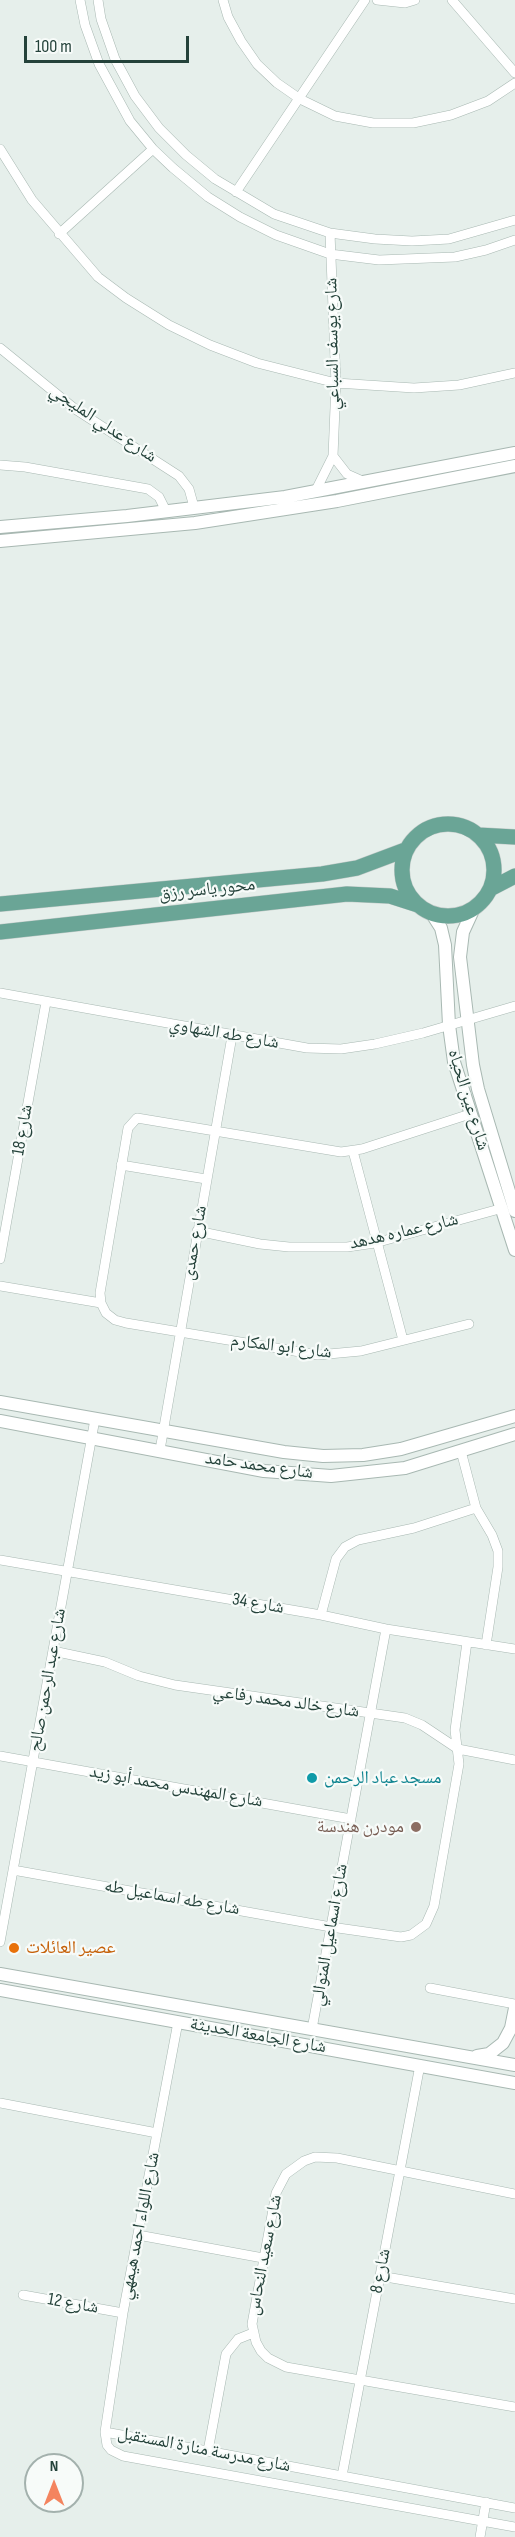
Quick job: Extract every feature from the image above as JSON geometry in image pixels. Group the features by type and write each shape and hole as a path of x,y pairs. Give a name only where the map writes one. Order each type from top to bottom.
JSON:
{"main road":[{"path":"515,837 478,834 463,826 438,824 422,831 405,850 401,875 407,892 417,905 432,914 449,916 474,908 490,889 515,876"},
{"path":"478,834 489,848 494,864 490,889"},
{"name":"محور ياسر رزق","path":"0,904 322,874 357,868 405,850"},
{"name":"محور ياسر رزق","path":"0,932 347,894 376,894 417,905"}],"street":[{"path":"80,0 99,64 130,121 153,149 208,197 240,217 276,235 330,254 379,260 455,257 515,240"},
{"path":"98,0 101,19 115,59 135,96 159,128 186,155 236,192 274,214 330,233 412,241 449,239 515,220"},
{"path":"223,0 228,16 241,41 257,64 277,83 300,99 335,116 374,123 413,123 451,115 488,101 515,83"},
{"path":"236,192 365,0"},
{"path":"377,0 386,3 405,3 415,0"},
{"path":"452,0 515,73"},
{"path":"0,149 32,200 98,277 169,325 210,345 257,363 336,383 414,388 459,385 515,373"},
{"path":"59,234 153,149"},
{"name":"شارع يوسف السباعي","path":"315,492 333,456 336,383 330,233"},
{"path":"449,239 455,257"},
{"name":"شارع عدلي المليجي","path":"0,348 75,409 179,476 189,489 194,507"},
{"path":"0,527 166,511 315,492 515,453"},
{"path":"333,456 347,474 368,483"},
{"path":"0,465 25,467 141,487 159,497 166,511"},
{"path":"0,541 195,523 337,501 515,466"},
{"name":"شارع عين الحياه","path":"474,908 463,932 460,948 467,1018 478,1089 512,1208 515,1250"},
{"name":"شارع عين الحياه","path":"432,914 441,928 445,945 448,1025 454,1062 470,1113 512,1208"},
{"name":"شارع طه الشهاوي","path":"0,993 307,1048 341,1048 404,1037 515,1006"},
{"name":"شارع 18","path":"0,1259 46,1002"},
{"name":"شارع حمدى","path":"160,1450 232,1036"},
{"path":"0,1286 101,1303 100,1293 128,1128 137,1118 329,1151 353,1151 470,1113"},
{"path":"353,1151 375,1243 403,1341"},
{"path":"121,1165 206,1179"},
{"path":"0,1194 11,1196"},
{"name":"شارع عماره هدهد","path":"197,1231 241,1241 289,1247 347,1247 375,1243 512,1208"},
{"name":"شارع ابو المكارم","path":"101,1303 106,1313 115,1320 180,1334 318,1355 361,1351 469,1324"},
{"name":"شارع محمد حامد","path":"0,1402 284,1452 343,1456 401,1449 515,1416"},
{"name":"شارع عبد الرحمن صالح","path":"0,1942 95,1419"},
{"name":"شارع محمد حامد","path":"0,1420 264,1471 331,1476 405,1468 515,1434"},
{"path":"461,1451 476,1508 496,1542 499,1559 486,1645"},
{"path":"321,1615 336,1559 345,1547 358,1540 414,1528 476,1508"},
{"name":"شارع 34","path":"0,1560 321,1615 386,1629 515,1649"},
{"name":"شارع اسماعيل المنوالي","path":"312,2029 386,1629"},
{"name":"شارع طه اسماعيل طه","path":"13,1870 331,1927 401,1937 419,1931 426,1924 434,1906 458,1772 455,1730 467,1642"},
{"name":"شارع خالد محمد رفاعي","path":"53,1651 105,1662 139,1676 175,1685 414,1721 458,1749 515,1760"},
{"name":"شارع المهندس محمد أبو زيد","path":"0,1756 351,1819"},
{"name":"شارع الجامعة الحديثة","path":"0,1974 515,2066"},
{"path":"430,1989 515,2006 508,2036 497,2049 482,2055 464,2056"},
{"name":"شارع الجامعة الحديثة","path":"0,1990 515,2083"},
{"name":"شارع اللواء احمد هيمهي","path":"105,2432 123,2313 178,2022"},
{"path":"270,2038 274,2022"},
{"name":"شارع 8","path":"342,2476 420,2065"},
{"path":"0,2103 157,2133"},
{"name":"شارع سعيد النحاس","path":"515,2194 326,2156 304,2161 286,2174 276,2193 252,2316 253,2333 261,2351 276,2363 515,2407"},
{"path":"138,2235 263,2258"},
{"path":"380,2276 515,2299"},
{"name":"شارع 12","path":"23,2295 123,2313"},
{"path":"208,2451 226,2354 238,2338 253,2333"},
{"name":"شارع مدرسة منارة المستقبل","path":"515,2508 105,2432 107,2445 123,2456 515,2527"},
{"path":"480,2537 486,2502"}],"place":[{"name":"مسجد عباد الرحمن","path":"312,1778"},
{"name":"مودرن هندسة","path":"416,1827"},
{"name":"عصير العائلات","path":"14,1948"}]}
